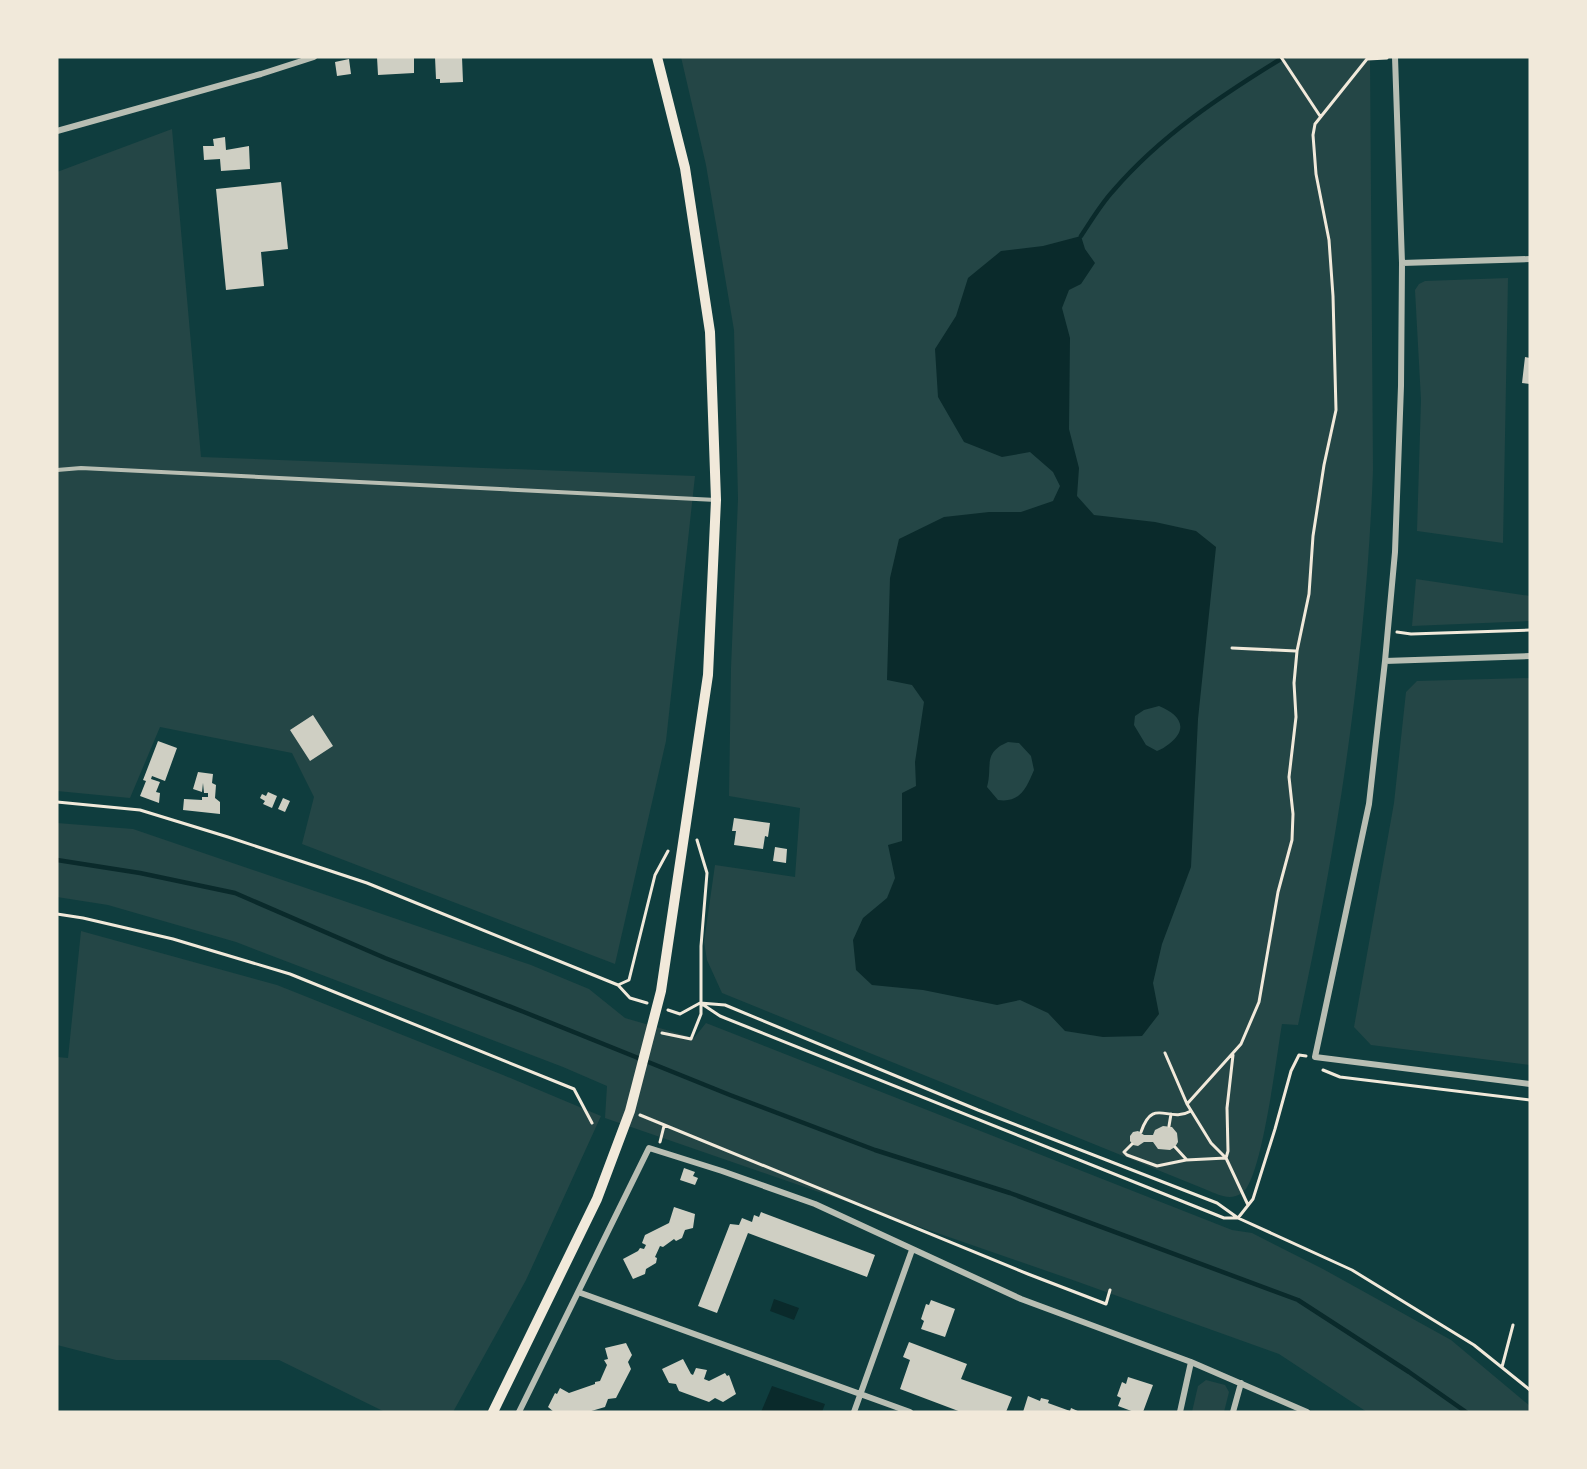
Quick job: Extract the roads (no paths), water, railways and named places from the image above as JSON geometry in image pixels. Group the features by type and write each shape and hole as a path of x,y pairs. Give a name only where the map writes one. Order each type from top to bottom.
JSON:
{"main road":[{"path":"493,1412 597,1199 630,1111 661,991 708,675 716,500 710,333 685,168 657,57"}],"street":[{"path":"57,131 314,57"},
{"path":"1395,57 1402,263 1401,386 1396,528 1388,631 1369,804 1315,1057 1530,1084"},
{"path":"1402,263 1530,259"},
{"path":"1385,661 1530,656"},
{"path":"519,1412 649,1148 815,1204 1021,1299 1191,1362 1307,1412"},
{"path":"854,1412 912,1250"},
{"path":"578,1292 910,1412"},
{"path":"1180,1412 1191,1362"},
{"path":"1233,1412 1241,1383"}],"lane":[{"path":"57,470 81,468 716,500"}],"waterway":[{"path":"1081,236 1109,196 1151,152 1215,101 1284,57"},
{"path":"57,860 140,873 235,893 385,958 730,1095 875,1150 1010,1193 1298,1300 1466,1412"}]}
